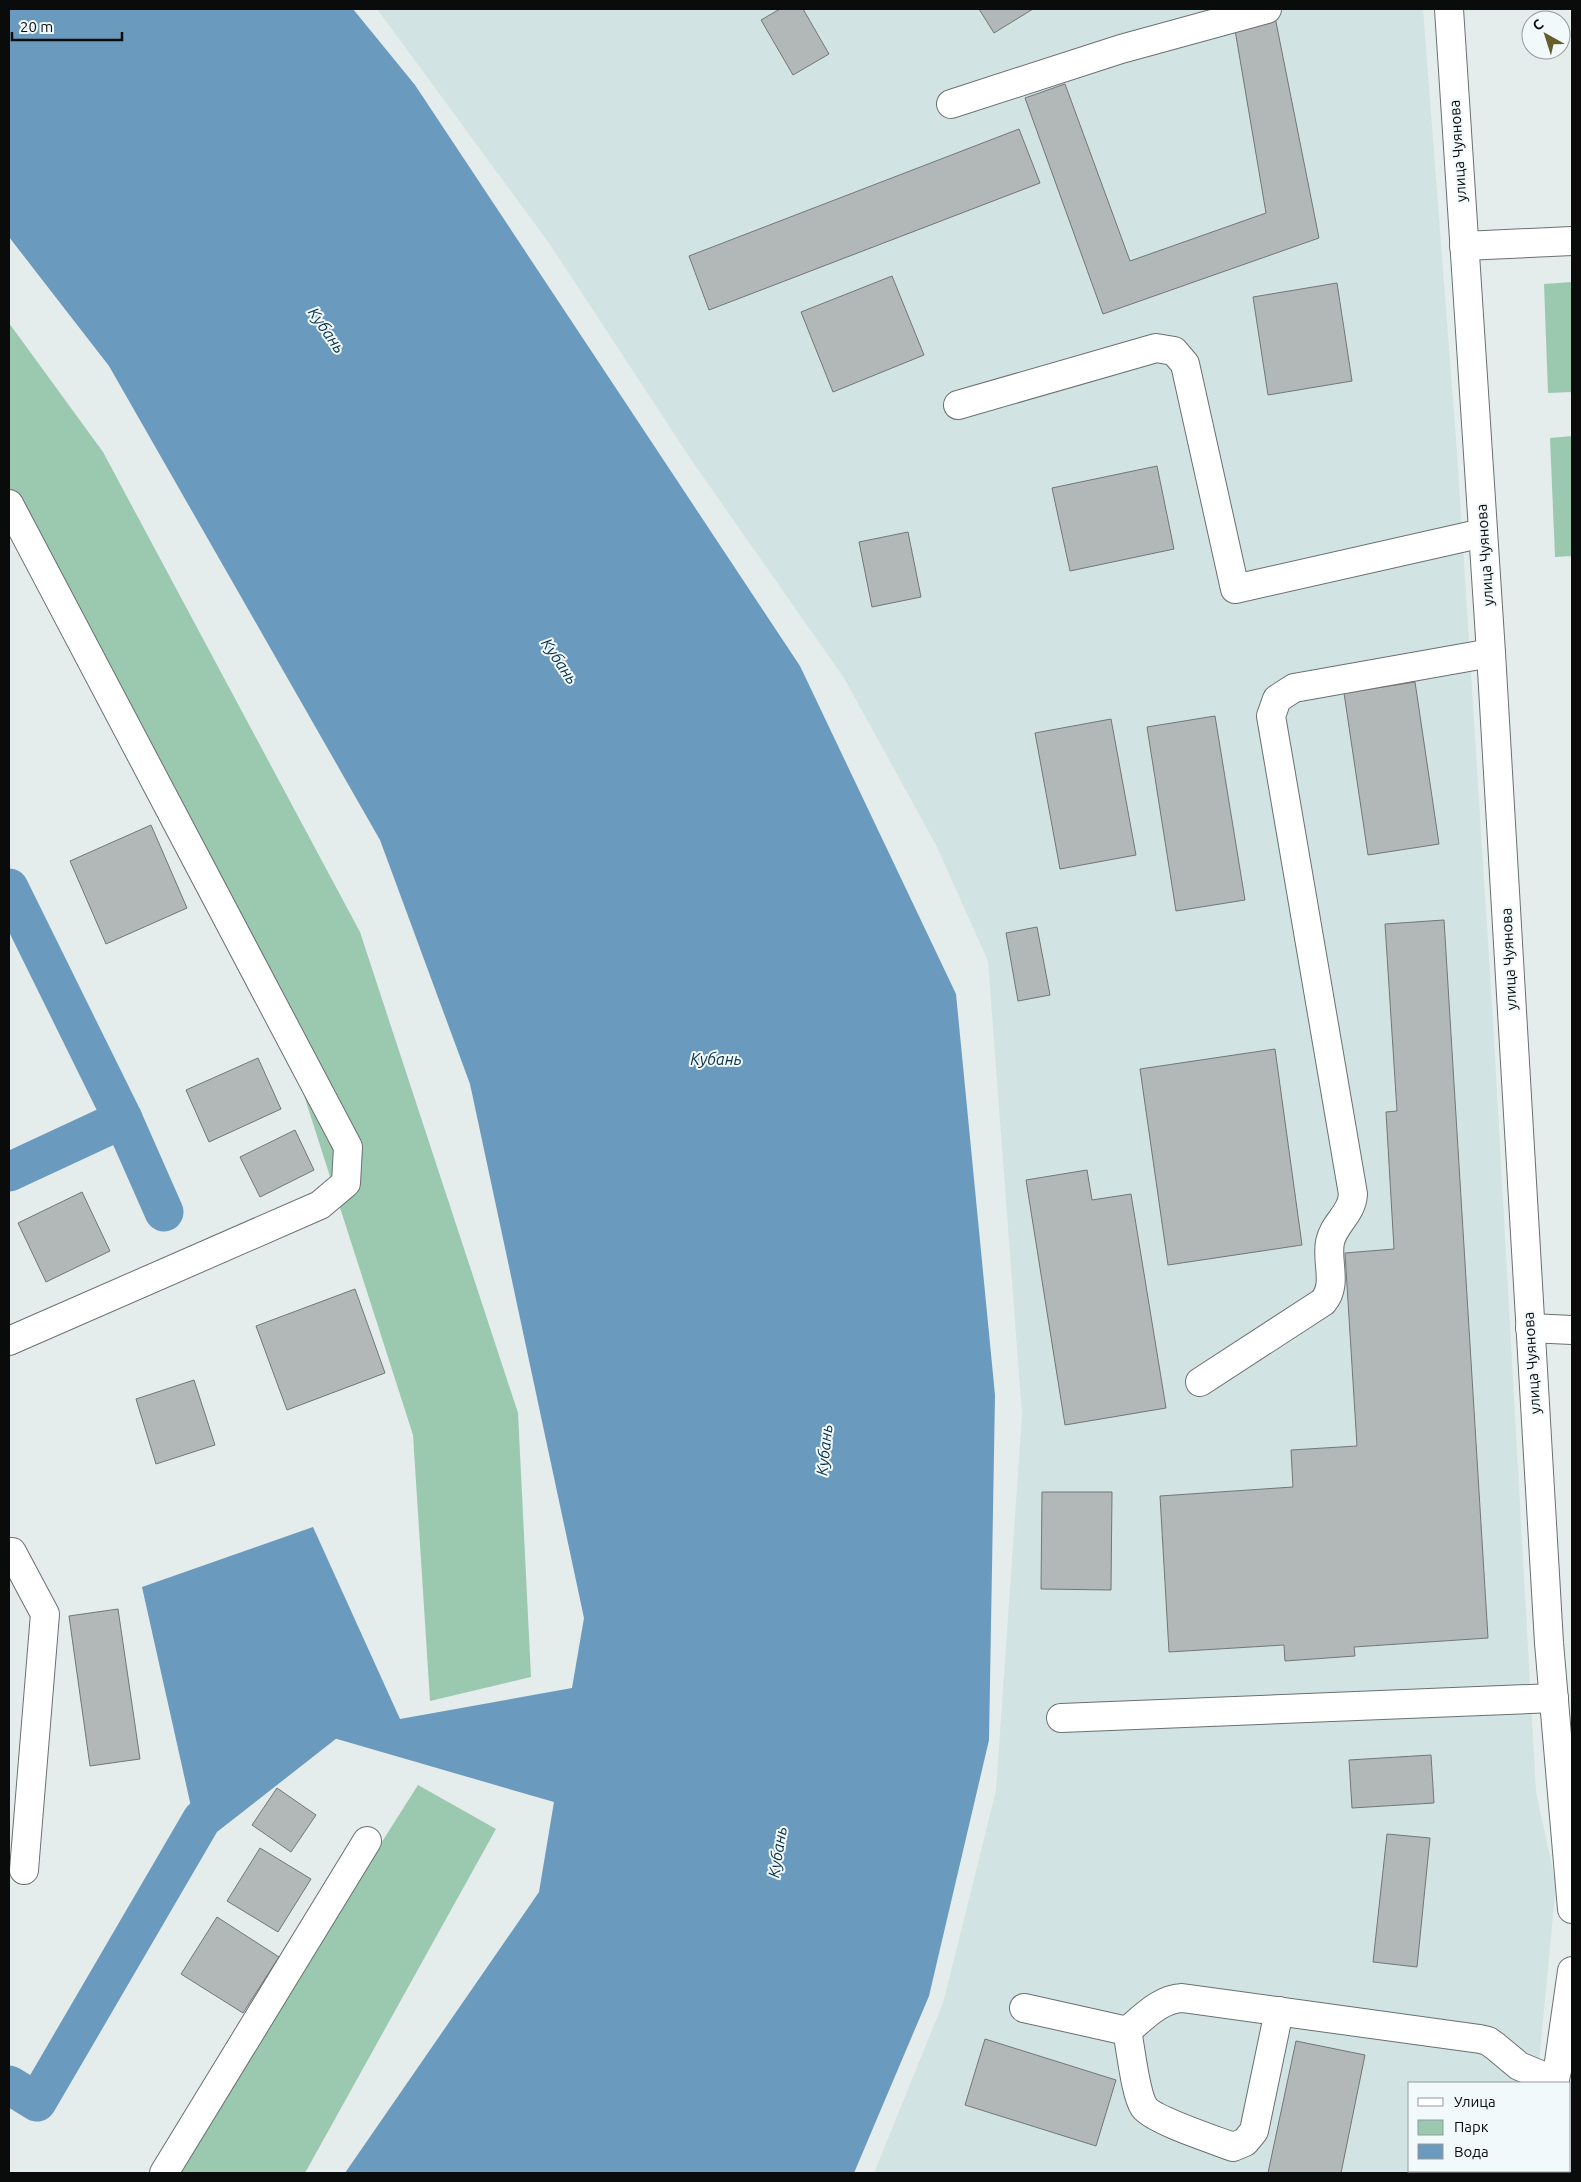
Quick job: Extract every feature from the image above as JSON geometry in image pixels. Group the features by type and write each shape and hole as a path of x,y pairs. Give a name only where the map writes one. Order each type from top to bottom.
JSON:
{"street":[{"path":"951,104 1121,49 1267,9"},
{"name":"улица Чуянова","path":"1449,9 1491,653 1530,1328 1554,1698 1572,1909"},
{"path":"1464,246 1572,241"},
{"path":"958,406 1156,348 1174,351 1185,364 1235,588 1483,533"},
{"path":"9,504 348,1147 346,1183 320,1205 9,1341"},
{"path":"1200,1382 1323,1302 1329,1295 1331,1288 1330,1246 1332,1237 1353,1203 1271,716 1277,699 1294,688 1491,653"},
{"path":"1530,1328 1572,1330"},
{"path":"9,1552 12,1552 45,1614 24,1870"},
{"path":"1061,1718 1554,1698"},
{"path":"164,2173 367,1841"},
{"path":"1127,2031 1160,2004 1171,1999 1182,1998 1488,2041 1519,2066 1554,2082 1572,1971"},
{"path":"1024,2008 1127,2031"},
{"path":"1127,2031 1140,2097 1145,2108 1156,2117 1233,2147 1245,2142 1254,2131 1279,2011"}],"shaded area":[{"path":"377,9 1423,9 1457,452 1493,1021 1536,1792 1556,1885 1537,2082 1408,2082 1408,2172 1513,2173 874,2173 943,2003 996,1790 1022,1415 988,961 936,845 844,678 692,461 549,243"}],"green space":[{"path":"1572,282 1572,392 1548,393 1544,284"},
{"path":"9,323 103,452 360,932 518,1413 531,1677 430,1701 413,1435 283,1030 123,697 9,487"},
{"path":"1572,436 1572,556 1555,557 1550,438"},
{"path":"418,1785 496,1829 305,2173 172,2173"}],"water":[{"name":"Кубань","path":"9,9 353,9 415,85 800,666 956,994 995,1395 989,1740 929,1996 854,2173 345,2173 539,1892 554,1802 337,1739 316,1729 202,1818 196,1829 142,1587 313,1527 400,1719 572,1688 584,1618 470,1084 380,840 109,366 9,237"}],"building":[{"path":"780,9 803,9 829,54 793,75 761,20"},
{"path":"979,9 1033,9 994,33"},
{"path":"1275,17 1319,238 1103,314 1025,98 1065,84 1130,261 1266,213 1234,24"},
{"path":"1019,129 1040,183 709,310 689,256"},
{"path":"892,276 924,355 833,392 801,312"},
{"path":"1337,283 1352,381 1268,395 1253,297"},
{"path":"1157,466 1174,549 1070,571 1052,488"},
{"path":"908,532 921,597 872,607 859,542"},
{"path":"1415,682 1439,844 1368,855 1344,693"},
{"path":"1215,716 1245,900 1176,911 1147,727"},
{"path":"1111,719 1136,855 1060,869 1035,733"},
{"path":"151,825 187,908 106,944 70,861"},
{"path":"1444,920 1488,1638 1354,1647 1355,1656 1285,1661 1284,1645 1169,1652 1160,1496 1293,1487 1291,1450 1357,1446 1345,1253 1394,1249 1386,1112 1397,1111 1385,924"},
{"path":"1037,927 1050,995 1018,1001 1006,933"},
{"path":"1275,1049 1302,1245 1168,1265 1140,1069"},
{"path":"258,1058 281,1109 209,1142 186,1090"},
{"path":"295,1130 314,1170 260,1197 240,1157"},
{"path":"1087,1170 1092,1200 1131,1194 1166,1408 1065,1425 1026,1180"},
{"path":"82,1192 110,1251 46,1282 18,1223"},
{"path":"355,1289 385,1373 287,1410 256,1326"},
{"path":"194,1380 215,1445 156,1464 136,1399"},
{"path":"1042,1492 1112,1492 1111,1590 1041,1589"},
{"path":"118,1609 140,1759 90,1766 69,1616"},
{"path":"1431,1755 1434,1803 1352,1808 1349,1760"},
{"path":"277,1788 316,1815 291,1852 252,1825"},
{"path":"1387,1834 1430,1838 1417,1967 1373,1962"},
{"path":"260,1848 311,1879 278,1932 227,1901"},
{"path":"217,1917 279,1957 243,2013 181,1974"},
{"path":"985,2039 1116,2080 1096,2146 965,2105"},
{"path":"1296,2041 1365,2055 1341,2173 1268,2173"}],"waterway":[{"path":"9,888 123,1119 164,1212"},
{"path":"9,1172 123,1119"},
{"path":"9,2085 37,2102 202,1819 345,1707 359,1710"}]}
